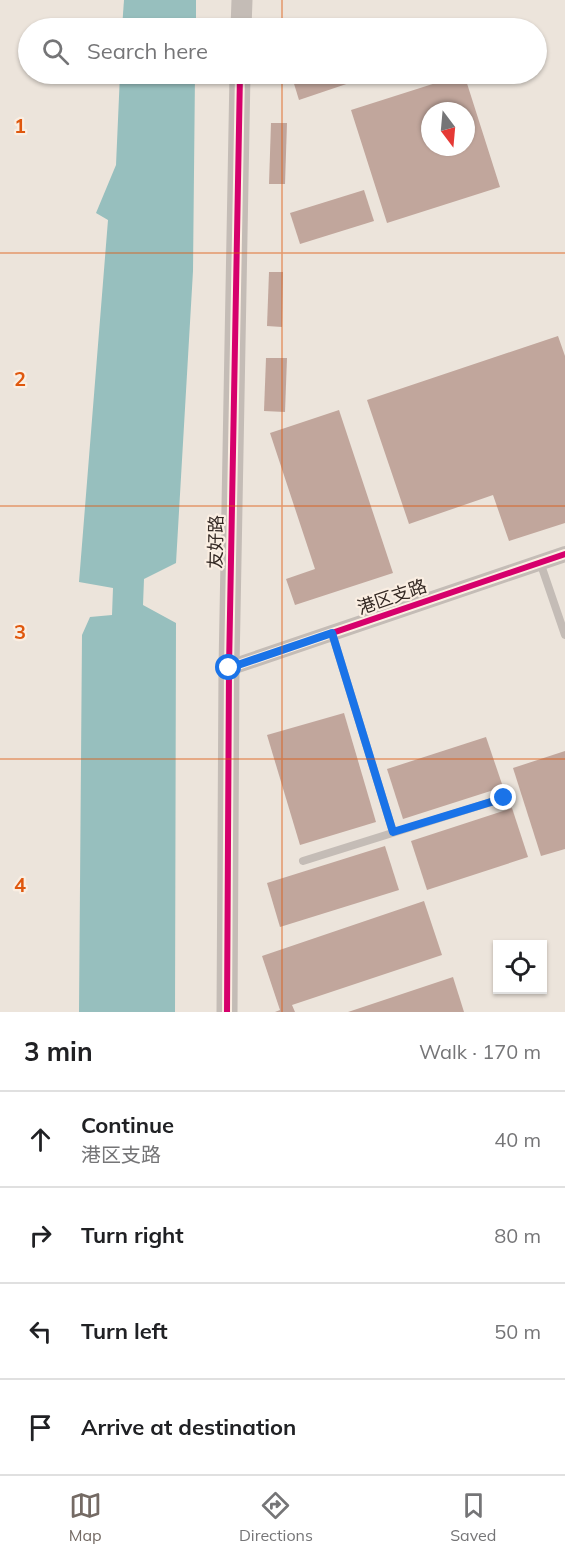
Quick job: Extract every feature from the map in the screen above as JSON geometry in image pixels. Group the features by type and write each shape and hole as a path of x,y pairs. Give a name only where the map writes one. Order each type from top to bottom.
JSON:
{"street":[{"path":"241,18 242,0"},
{"name":"友好路","path":"226,1012 229,668 240,84"},
{"name":"港区支路","path":"229,668 565,554"}],"lane":[{"path":"540,562 565,635"},
{"path":"332,633 393,832"},
{"path":"303,861 504,798"}],"water":[{"path":"124,0 196,0 196,18 123,18"},
{"path":"120,84 195,84 193,271 176,563 144,579 143,605 176,623 175,1012 79,1012 82,635 90,617 112,615 113,588 79,582 108,220 96,213 116,165"}],"building":[{"path":"294,84 346,84 299,100"},
{"path":"433,84 467,84 473,102 421,102 421,156 475,156 475,109 500,187 387,223 351,110"},
{"path":"271,123 287,123 285,184 269,184"},
{"path":"364,190 374,221 300,244 290,213"},
{"path":"269,272 283,272 282,327 267,326"},
{"path":"558,336 565,356 565,523 509,541 493,495 409,524 367,400"},
{"path":"266,358 287,358 285,412 264,411"},
{"path":"339,410 393,573 295,605 286,579 315,569 270,433"},
{"path":"344,713 376,822 300,845 267,735"},
{"path":"486,737 503,787 403,819 387,769"},
{"path":"565,751 565,849 541,856 513,768"},
{"path":"512,808 528,857 427,890 411,841"},
{"path":"385,846 399,890 280,927 267,883"},
{"path":"424,901 442,955 292,1005 295,1012 275,1012 280,1010 262,956"},
{"path":"453,977 464,1012 348,1012"}],"cycle path":[{"path":"227,1012 229,668 240,84"},
{"path":"229,668 565,554"}],"route":[{"path":"229,668 332,633 393,832 504,798"}]}
